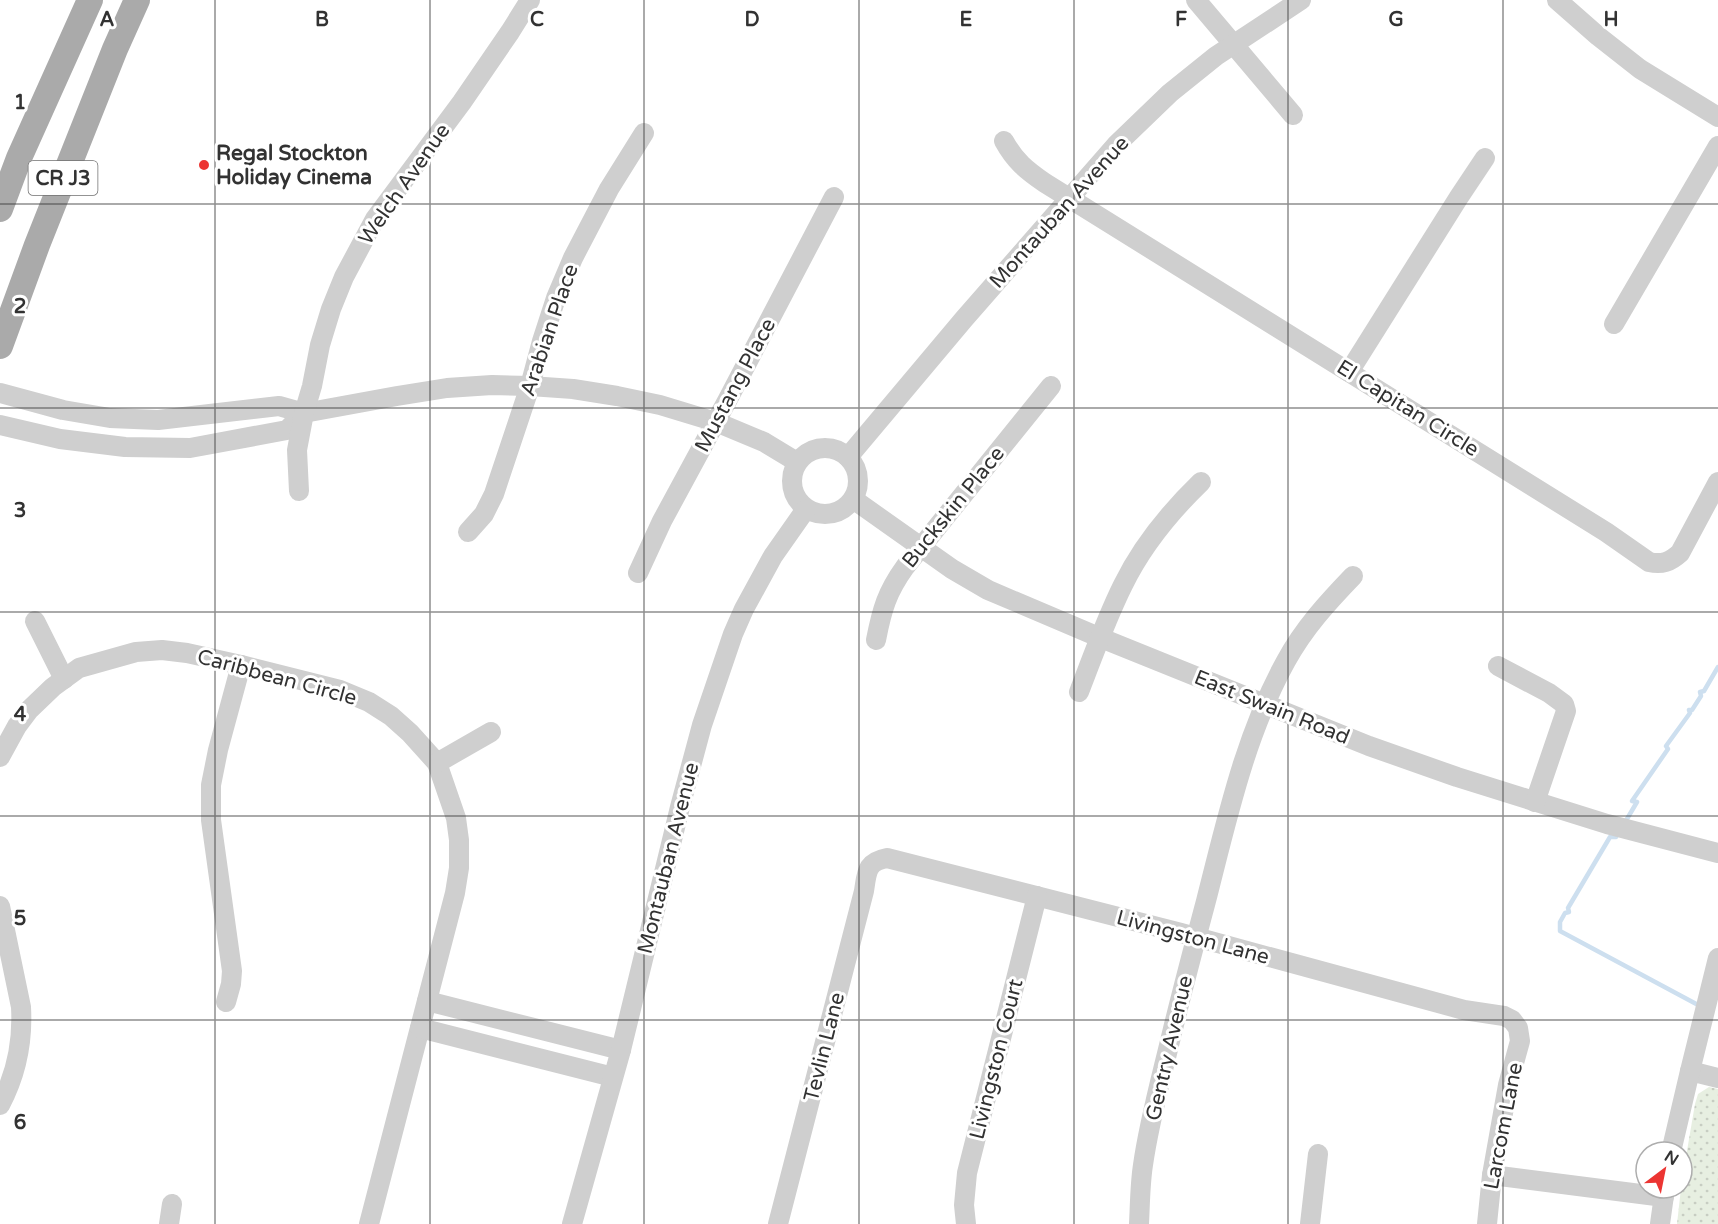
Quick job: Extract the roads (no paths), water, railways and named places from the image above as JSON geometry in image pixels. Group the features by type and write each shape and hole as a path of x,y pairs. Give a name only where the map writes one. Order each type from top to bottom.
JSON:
{"main road":[{"name":"CR J3","path":"0,209 19,158 90,0"},
{"name":"CR J3","path":"0,346 37,245 115,49 137,0"}],"street":[{"name":"Welch Avenue","path":"299,491 297,450 304,413 320,345 344,277 359,246 392,196 462,102 530,0"},
{"path":"1196,0 1293,115"},
{"name":"Montauban Avenue","path":"848,457 1068,198 1116,145 1170,93 1233,44 1301,0"},
{"path":"1557,0 1640,69 1718,117"},
{"name":"Arabian Place","path":"468,532 484,514 494,494 530,386 545,330 573,258 598,209 644,133"},
{"name":"El Capitan Circle","path":"1004,141 1024,168 1045,183 1606,532 1649,562 1665,563 1680,553 1718,482"},
{"path":"1614,324 1718,146"},
{"path":"1350,372 1485,158"},
{"name":"Mustang Place","path":"638,573 662,521 834,197"},
{"path":"0,393 63,410 110,418 158,420 279,406 304,413 447,388 530,386 573,389 660,405 716,422 764,442 797,462"},
{"name":"Buckskin Place","path":"876,640 881,612 892,585 1051,386"},
{"path":"0,424 60,439 125,447 190,448 287,430 304,413"},
{"path":"815,449 838,450 848,457 858,477 853,499 837,512 816,513 807,509 794,492 793,471 797,462 805,454 815,449"},
{"path":"1079,692 1110,612 1139,556 1182,500 1201,482"},
{"name":"East Swain Road","path":"853,499 951,569 988,590 1101,638 1369,746 1457,777 1607,824 1718,853"},
{"name":"Montauban Avenue","path":"572,1224 621,1050 702,725 733,634 744,609 773,556 807,509"},
{"name":"Gentry Avenue","path":"1139,1224 1143,1167 1153,1109 1196,937 1252,736 1287,658 1327,602 1353,576"},
{"path":"35,621 64,679"},
{"name":"Caribbean Circle","path":"0,758 9,738 29,710 52,687 80,668 136,652 162,650 187,653 340,690 369,702 391,716 437,763 456,818 459,868 455,893 369,1224"},
{"path":"226,1002 232,971 211,820 211,785 240,665"},
{"path":"1498,666 1549,693 1564,704 1566,711 1535,802"},
{"path":"437,763 491,732"},
{"name":"Livingston Lane","path":"868,870 878,860 887,858 1196,937 1464,1010 1504,1016 1512,1020 1518,1028"},
{"name":"Tevlin Lane","path":"778,1224 868,870"},
{"name":"Livingston Court","path":"966,1224 963,1205 967,1173 1037,896"},
{"path":"0,1105 17,1062 22,1020 1,914"},
{"path":"1674,1140 1718,958"},
{"path":"427,1001 621,1050"},
{"path":"420,1028 613,1077"},
{"name":"Larcom Lane","path":"1487,1224 1492,1175 1508,1084 1520,1041 1518,1028"},
{"path":"1690,1071 1718,1078"},
{"path":"1310,1224 1318,1154"},
{"path":"1492,1175 1634,1189"},
{"path":"1660,1224 1663,1200"},
{"path":"169,1224 172,1204"}],"waterway":[{"path":"1624,824 1637,802 1632,801 1668,749 1666,746 1690,713 1689,710 1692,710 1701,696 1700,692 1704,691 1718,667"},
{"path":"1618,833 1616,837 1610,837 1568,908 1569,912 1565,913 1560,922 1560,931 1700,1006"}],"place":[{"name":"Regal Stockton Holiday Cinema","path":"204,165"}]}
